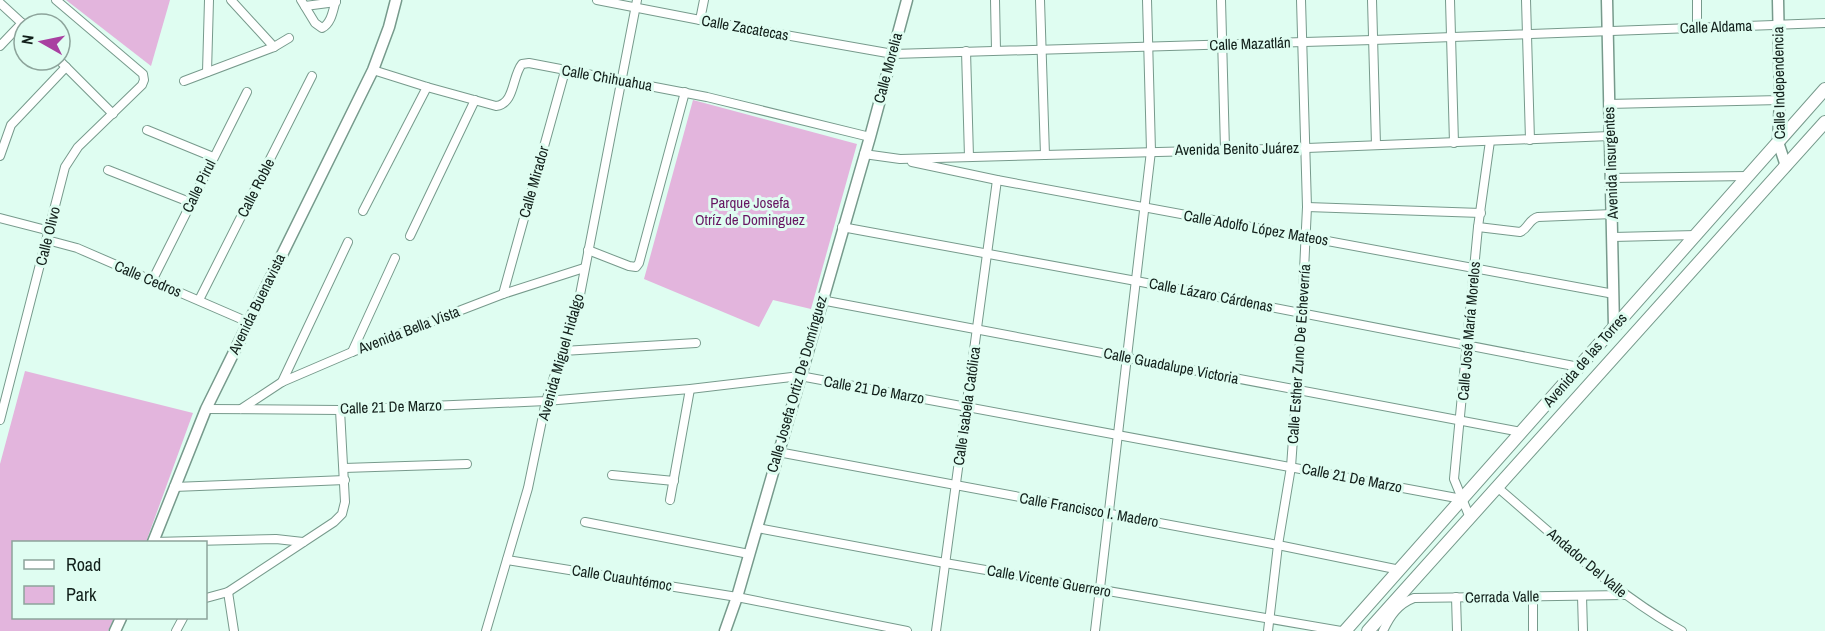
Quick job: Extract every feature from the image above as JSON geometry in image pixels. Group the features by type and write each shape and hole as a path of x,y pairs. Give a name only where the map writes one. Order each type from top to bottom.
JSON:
{"main road":[{"name":"Avenida de las Torres","path":"1343,631 1400,570 1825,89"},
{"name":"Avenida de las Torres","path":"1368,631 1825,122"}],"street":[{"name":"Calle Olivo","path":"0,420 65,167 70,156 142,86 144,80 143,74 56,0"},
{"path":"207,72 209,0"},
{"path":"231,0 274,47"},
{"name":"Avenida Buenavista","path":"153,541 206,409 372,70 389,27 396,0"},
{"name":"Calle Zacatecas","path":"597,0 637,3 700,20 893,54"},
{"path":"700,20 704,0"},
{"name":"Calle Morelia","path":"870,137 907,0"},
{"path":"995,0 996,50"},
{"path":"1040,0 1045,155"},
{"path":"1095,631 1151,151 1147,0"},
{"path":"1221,0 1226,149"},
{"name":"Calle Esther Zuno De Echeverría","path":"1268,631 1278,545 1291,467 1306,237 1307,148 1301,0"},
{"path":"1372,0 1376,145"},
{"path":"1450,0 1454,142"},
{"path":"1526,0 1530,140"},
{"name":"Avenida Insurgentes","path":"1607,0 1614,327"},
{"path":"1697,0 1697,27"},
{"name":"Calle Independencia","path":"1778,0 1780,100 1778,142 1786,166"},
{"path":"336,1 330,20 322,28 315,23 303,3 336,1"},
{"path":"0,3 12,14"},
{"name":"Avenida Miguel Hidalgo","path":"486,631 528,488 546,401 578,305 637,3"},
{"name":"Calle Aldama","path":"1607,30 1825,23"},
{"name":"Calle Mazatlán","path":"893,54 1373,40 1607,30"},
{"path":"0,46 12,35"},
{"path":"184,81 274,47 290,38"},
{"path":"966,51 969,157"},
{"name":"Calle Chihuahua","path":"372,70 496,106 508,101 518,70 522,64 529,63 685,92 870,137"},
{"name":"Calle Mirador","path":"503,294 565,71"},
{"path":"0,156 11,125 61,72"},
{"path":"71,72 113,114"},
{"name":"Calle Roble","path":"199,300 312,76"},
{"path":"363,211 426,87"},
{"name":"Calle Pirul","path":"152,281 247,92"},
{"path":"588,250 636,267 639,263 685,92"},
{"path":"410,236 476,100"},
{"path":"1608,104 1780,100"},
{"path":"147,129 213,157"},
{"name":"Avenida Benito Juárez","path":"864,154 900,159 1307,148 1610,136"},
{"name":"Calle Josefa Ortiz De Domínguez","path":"725,631 750,554 821,300 870,137"},
{"name":"Calle José María Morelos","path":"1470,518 1454,479 1478,228 1490,141"},
{"name":"Calle Adolfo López Mateos","path":"900,159 997,180 1614,294"},
{"path":"108,170 192,203"},
{"path":"1612,178 1748,176"},
{"name":"Calle Isabela Católica","path":"936,631 997,180"},
{"name":"Calle Adolfo López Mateos","path":"1307,207 1480,213"},
{"path":"1478,228 1520,232 1538,217 1613,214"},
{"name":"Calle Cedros","path":"0,219 49,236 248,322"},
{"name":"Calle Lázaro Cárdenas","path":"842,228 1136,281 1579,367"},
{"path":"1613,237 1695,235"},
{"path":"282,382 348,242"},
{"path":"352,352 396,258"},
{"name":"Avenida Bella Vista","path":"241,409 282,382 352,352 503,294 584,268"},
{"name":"Calle Guadalupe Victoria","path":"821,300 1521,432"},
{"path":"563,351 696,343"},
{"name":"Calle 21 De Marzo","path":"206,409 340,410 546,401 690,389 800,376 1462,499"},
{"path":"670,500 690,389"},
{"path":"207,598 228,592 334,522 342,514 345,502 345,480 340,410"},
{"name":"Calle Francisco I. Madero","path":"778,452 1278,545 1400,570"},
{"path":"344,468 467,464"},
{"path":"612,475 674,481"},
{"path":"174,487 345,480"},
{"name":"Andador Del Valle","path":"1497,487 1624,595 1682,631"},
{"path":"585,522 750,554"},
{"name":"Calle Vicente Guerrero","path":"757,528 945,563 1343,631"},
{"path":"184,541 276,538 303,542"},
{"name":"Calle Cuauhtémoc","path":"507,560 737,597 907,631"},
{"path":"228,592 234,631"},
{"name":"Cerrada Valle","path":"1383,631 1389,618 1405,602 1414,598 1624,595"},
{"path":"1533,596 1533,631"},
{"path":"1582,596 1583,631"},
{"path":"1456,597 1457,631"}],"green space":[{"path":"66,0 170,0 151,66"},
{"name":"Parque Josefa Otríz de Dominguez","path":"693,100 857,144 811,309 773,300 759,327 644,279"},
{"path":"25,371 193,413 146,541 12,541 12,619 114,619 108,631 0,631 0,464"}]}
